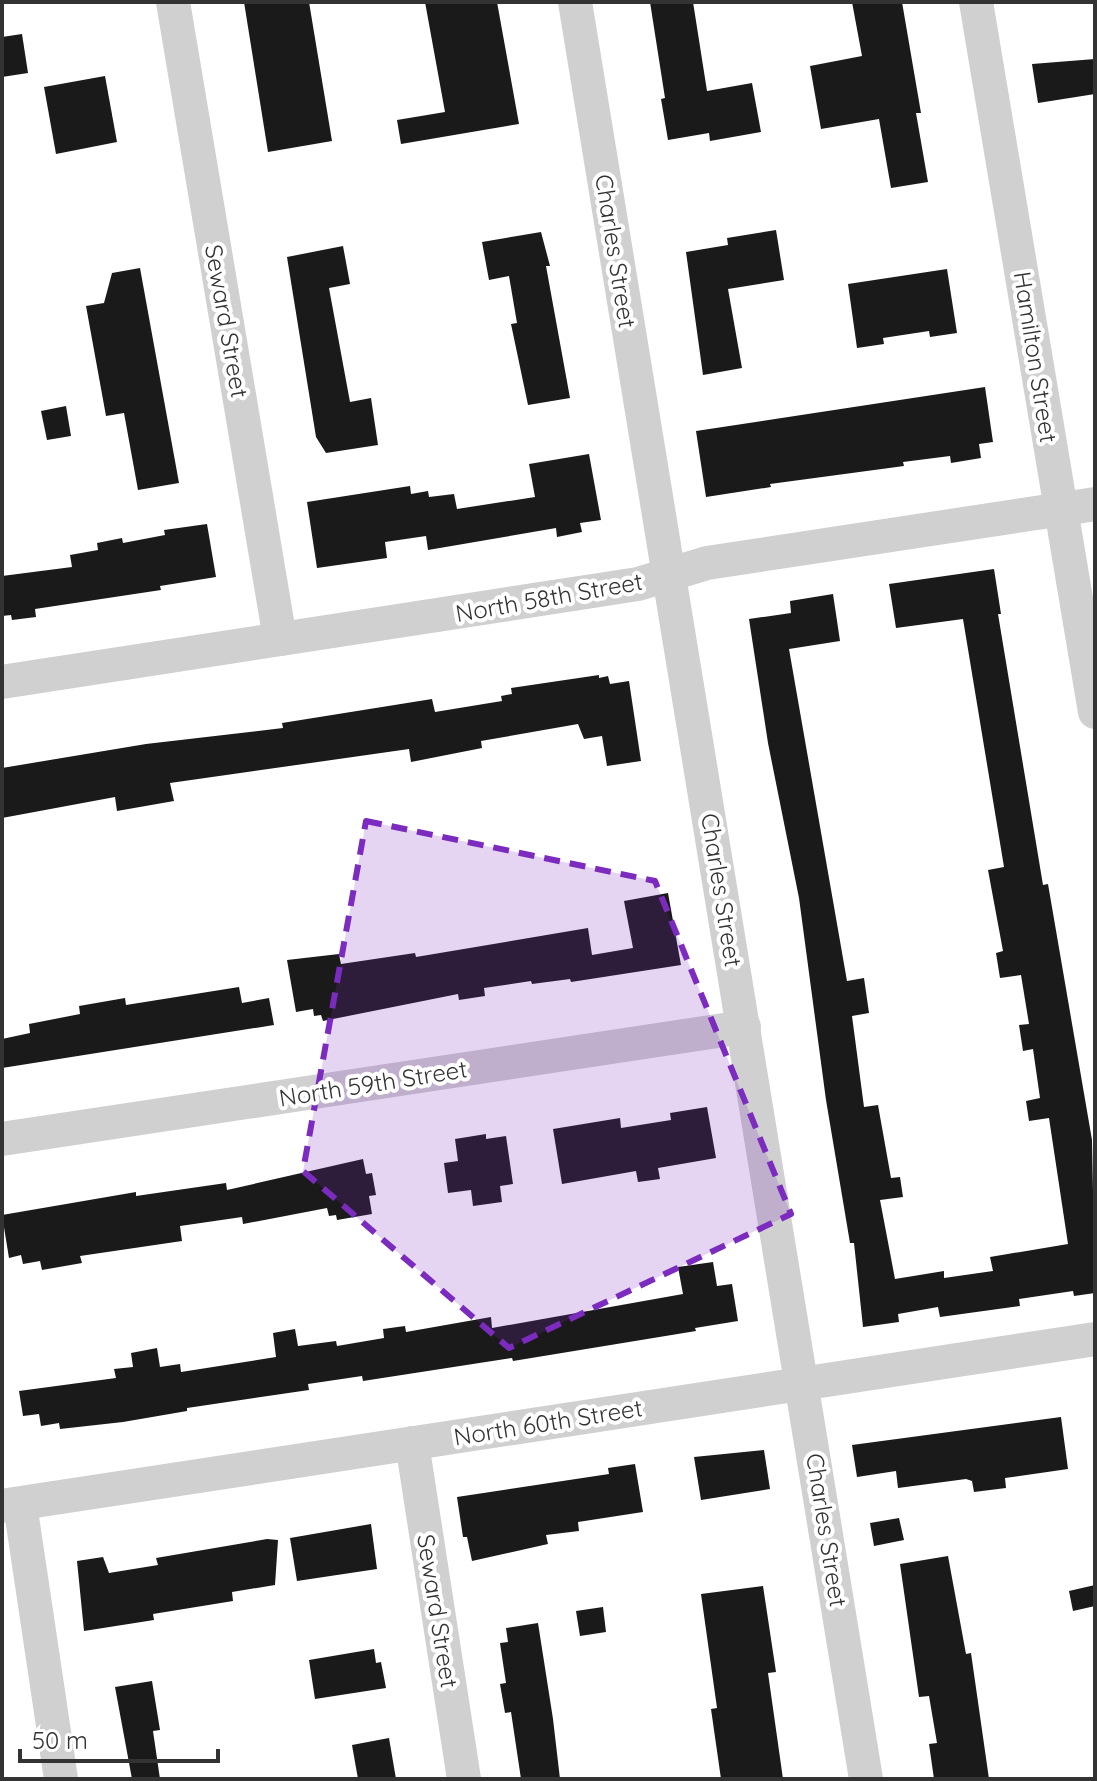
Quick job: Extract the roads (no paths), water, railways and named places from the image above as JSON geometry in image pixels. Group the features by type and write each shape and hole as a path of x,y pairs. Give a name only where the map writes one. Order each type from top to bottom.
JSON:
{"street":[{"name":"Seward Street","path":"173,2 280,639"},
{"name":"Charles Street","path":"575,2 804,1383 866,1779"},
{"name":"Hamilton Street","path":"976,2 1095,712"},
{"name":"North 58th Street","path":"2,682 623,587 707,563 1095,504"},
{"name":"North 59th Street","path":"2,1139 744,1027"},
{"name":"North 60th Street","path":"11,1505 1095,1339"},
{"name":"Seward Street","path":"412,1443 464,1779"},
{"path":"11,1505 61,1779"}]}
